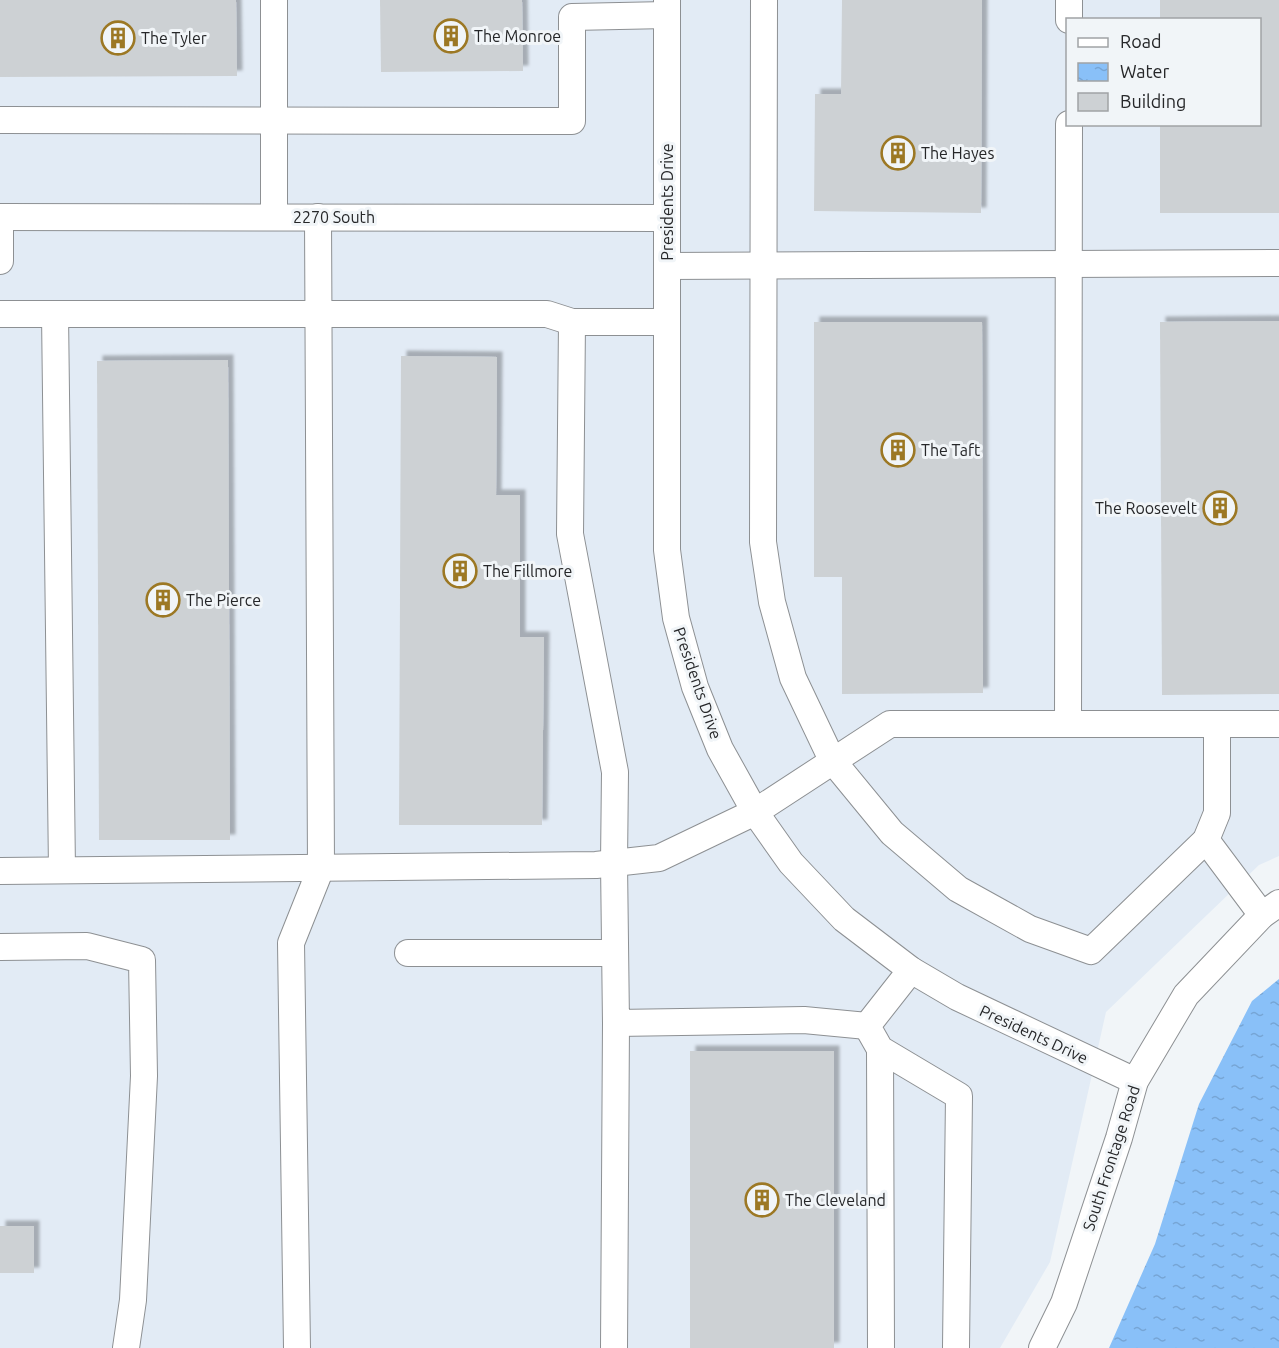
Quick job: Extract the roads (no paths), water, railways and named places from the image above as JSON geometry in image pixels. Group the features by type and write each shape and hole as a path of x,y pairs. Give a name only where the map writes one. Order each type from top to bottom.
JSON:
{"street":[{"path":"274,0 274,217"},
{"path":"764,0 763,542 772,602 793,678 832,760 891,833 958,889 1030,929 1091,951 1206,840 1216,813 1218,724"},
{"path":"1069,0 1069,18"},
{"path":"0,120 572,121 572,8 667,8"},
{"name":"Presidents Drive","path":"667,8 667,550 676,618 696,687 720,749 755,812 791,863 844,919 911,970 957,998 1135,1081"},
{"path":"1068,724 1069,126"},
{"path":"0,217 0,261"},
{"name":"2270 South","path":"0,217 667,218"},
{"path":"297,1348 291,943 321,868 318,217"},
{"path":"667,266 1279,263"},
{"path":"0,314 547,314 572,322 666,322"},
{"path":"55,314 62,870"},
{"path":"572,322 570,534 615,772 614,1348"},
{"path":"0,871 596,866 659,858 755,812 890,724 1279,724"},
{"path":"1206,840 1271,909"},
{"name":"South Frontage Road","path":"1042,1348 1064,1303 1119,1138 1135,1081 1186,995 1271,909"},
{"path":"0,947 87,946 142,960 144,1076 133,1300 126,1348"},
{"path":"408,953 615,953"},
{"path":"867,1026 911,970"},
{"path":"616,1023 804,1020 867,1026"},
{"path":"867,1026 880,1049 881,1348"},
{"path":"880,1049 959,1096 956,1348"}],"water":[{"path":"1279,979 1279,1348 1109,1348 1155,1244 1199,1104 1252,1001"}],"place":[{"name":"The Monroe","path":"451,36"},
{"name":"The Tyler","path":"118,38"},
{"name":"The Hayes","path":"898,153"},
{"name":"The Taft","path":"898,450"},
{"name":"The Roosevelt","path":"1220,508"},
{"name":"The Fillmore","path":"460,571"},
{"name":"The Pierce","path":"163,600"},
{"name":"The Cleveland","path":"762,1200"}]}
